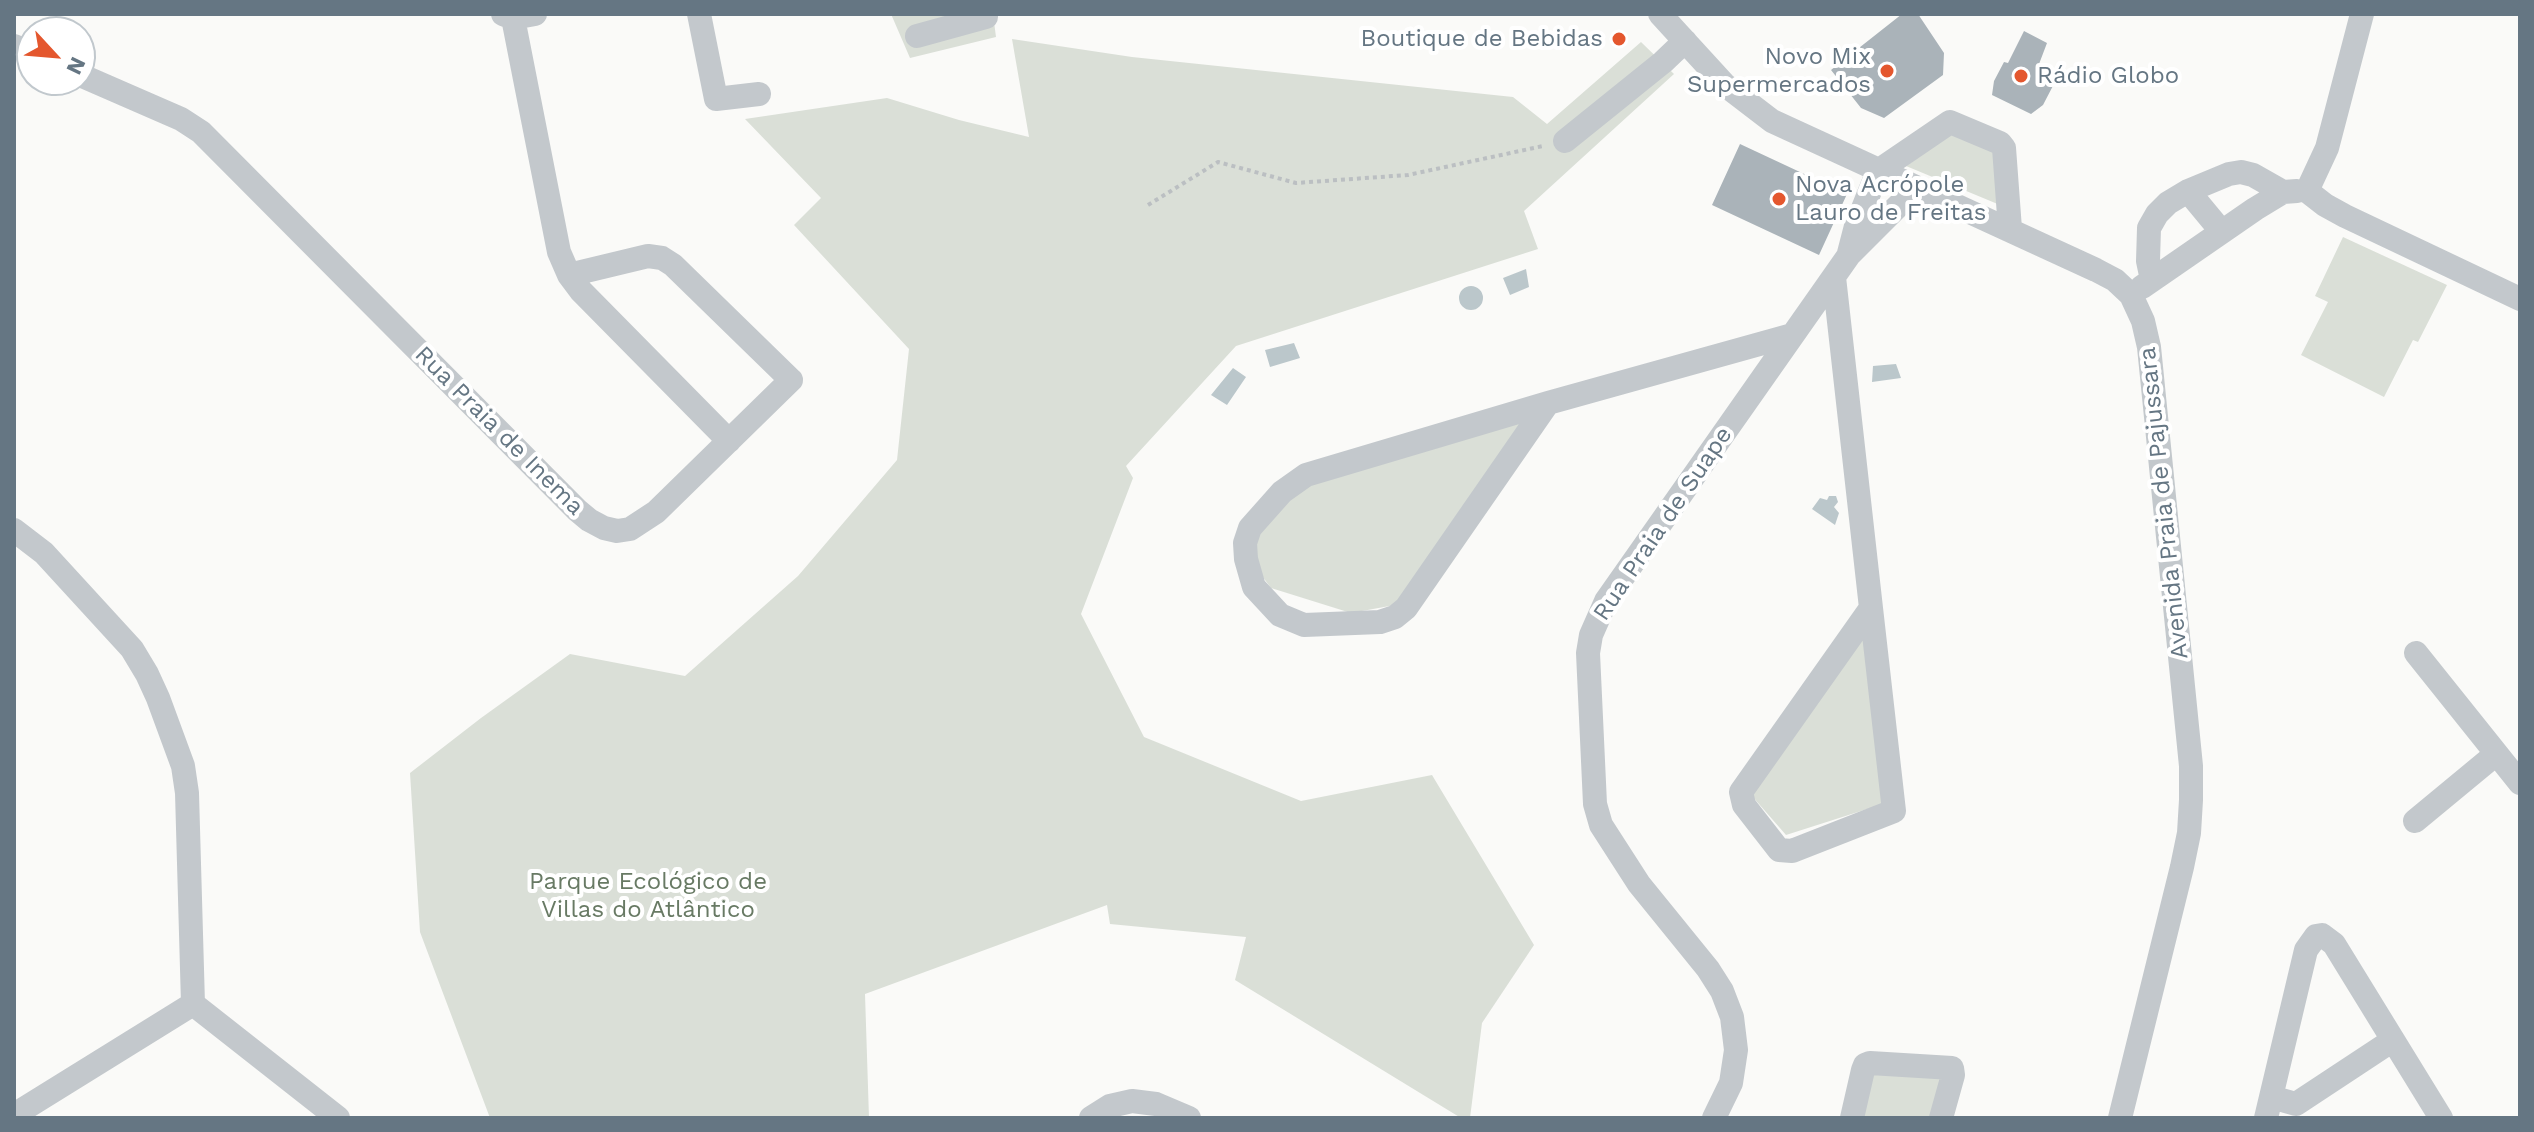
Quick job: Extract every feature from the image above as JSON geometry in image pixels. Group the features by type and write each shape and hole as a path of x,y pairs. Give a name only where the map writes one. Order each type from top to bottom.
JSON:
{"street":[{"path":"699,14 716,99 759,94"},
{"path":"917,36 986,17 986,14"},
{"path":"1660,14 1725,85 1749,106 1796,134 2096,270 2115,280 2131,295 2222,232 2295,192 2327,148 2362,14"},
{"path":"517,15 559,252 569,275 581,291 729,441"},
{"path":"1565,141 1685,41"},
{"name":"Rua Praia de Inema","path":"96,82 181,119 217,145 589,520 617,531 630,529 643,523 791,380 673,265 662,258 648,256 569,275"},
{"path":"1878,171 1943,125 1958,123 2000,143 2004,148 2010,229"},
{"name":"Rua Praia de Suape","path":"1849,255 1856,226 1878,171"},
{"path":"2152,280 2148,261 2149,228 2157,214 2188,191 2241,172 2325,205 2520,299"},
{"name":"Rua Praia de Suape","path":"1714,1118 1731,1083 1736,1050 1732,1017 1722,991 1708,969 1639,884 1601,825 1595,804 1588,653 1591,635 1606,601 1849,255 1916,188"},
{"path":"2188,191 2222,232"},
{"path":"1834,277 1894,811 1792,851 1779,850 1744,805 1741,792 1871,608"},
{"name":"Avenida Praia de Pajussara","path":"2120,1118 2182,867 2189,833 2191,800 2191,766 2149,347 2143,321 2131,295"},
{"path":"1548,403 1406,608 1395,617 1380,622 1304,625 1280,615 1254,587 1246,559 1245,543 1250,528 1294,481 1306,475 1548,403 1792,335"},
{"path":"14,530 44,553 132,649 158,698 183,766 187,793 193,1004"},
{"path":"2416,653 2520,783"},
{"path":"2415,821 2496,754"},
{"path":"2393,1040 2299,1111 2268,1108 2306,950 2316,936 2322,935 2334,944 2441,1118"},
{"path":"28,1112 193,1004"},
{"path":"193,1004 338,1118"},
{"path":"1852,1118 1863,1070 1870,1063 1952,1068 1953,1075 1941,1118"},
{"path":"1091,1118 1110,1106 1132,1101 1156,1104 1189,1118"}],"path":[{"path":"1148,205 1218,162 1296,183 1408,175 1565,141"}],"green space":[{"path":"891,14 993,14 996,37 910,58"},
{"name":"Parque Ecológico de Villas do Atlântico","path":"1012,39 1132,57 1513,97 1547,124 1641,42 1674,74 1524,211 1538,249 1236,346 1126,466 1133,478 1081,614 1144,737 1301,801 1432,775 1534,945 1482,1023 1470,1118 1461,1118 1235,980 1246,937 1110,924 1107,905 865,994 869,1118 490,1118 420,932 410,773 570,654 685,676 798,576 897,460 909,349 794,225 821,198 745,119 887,98 1029,137"},
{"path":"1953,132 1994,150 2000,205 1906,166"},
{"path":"2343,237 2447,285 2418,342 2413,340 2384,397 2301,355 2328,302 2315,296"},
{"path":"1531,414 1395,605 1351,613 1271,588 1253,564 1254,535 1284,499 1312,480"},
{"path":"1865,632 1883,804 1786,835 1752,796"},
{"path":"1874,1071 1945,1075 1933,1118 1859,1118"}],"shaded area":[{"path":"1526,269 1529,287 1510,295 1503,278"},
{"path":"1471,286 1479,290 1483,298 1479,306 1471,310 1463,306 1459,298 1463,290"},
{"path":"1294,343 1300,358 1270,367 1265,350"},
{"path":"1896,364 1901,378 1872,382 1873,366"},
{"path":"1233,368 1246,377 1227,405 1211,395"},
{"path":"1829,496 1836,496 1838,502 1834,507 1839,513 1835,525 1812,509 1820,498 1827,500"}],"building":[{"path":"1902,14 1918,14 1944,53 1943,75 1884,118 1861,108 1831,70"},
{"name":"Rádio Globo","path":"2024,31 2047,43 2036,72 2056,80 2043,105 2031,114 1992,95 1994,81 2004,62 2008,63"},
{"name":"Nova Acrópole Lauro de Freitas","path":"1740,144 1847,194 1819,255 1712,205"}],"place":[{"name":"Boutique de Bebidas","path":"1619,39"},
{"name":"Novo Mix Supermercados","path":"1887,71"},
{"name":"Rádio Globo","path":"2021,76"},
{"name":"Nova Acrópole Lauro de Freitas","path":"1779,199"}]}
